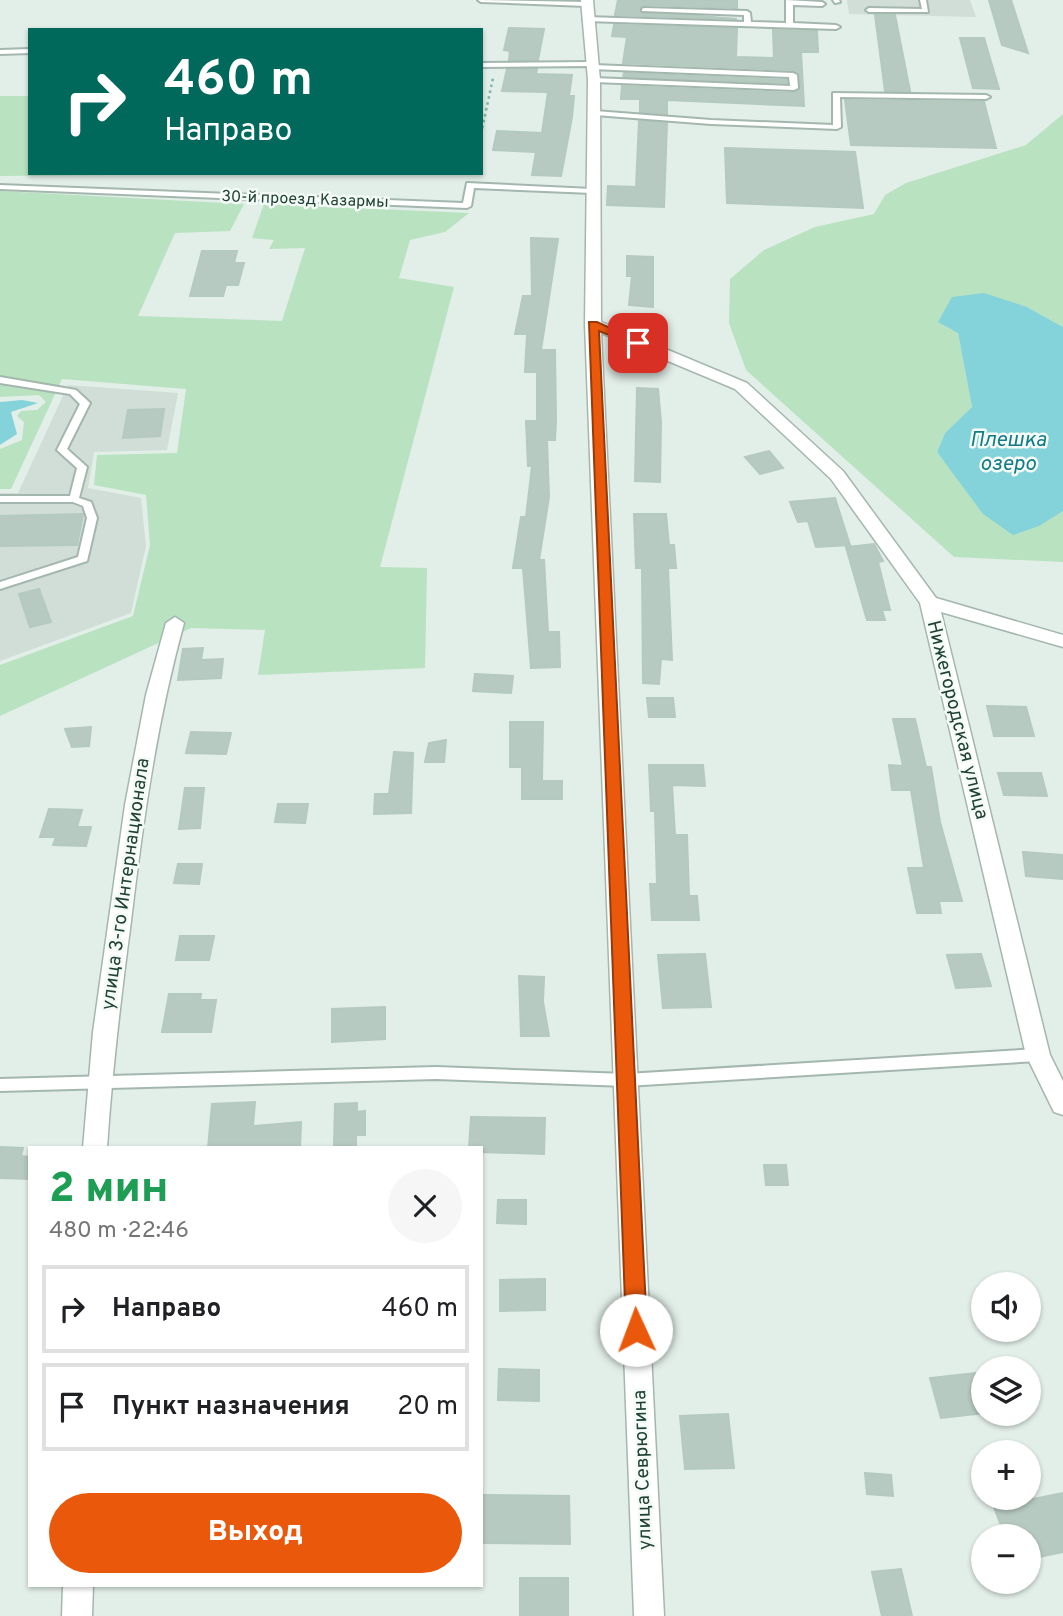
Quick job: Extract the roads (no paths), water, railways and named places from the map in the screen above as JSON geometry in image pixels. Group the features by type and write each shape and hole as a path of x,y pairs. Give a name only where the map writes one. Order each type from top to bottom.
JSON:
{"street":[{"name":"улица Севрюгина","path":"587,2 586,19 595,113 592,191 593,324 649,1616"},
{"name":"Нижегородская улица","path":"593,324 741,386 837,475 929,602 1038,1055 1063,1105"},
{"path":"929,602 1063,641"},
{"name":"улица 3-го Интернационала","path":"95,1146 98,1082 145,749 162,665 176,623"},
{"path":"76,1616 78,1587"}],"lane":[{"path":"481,0 587,2"},
{"path":"869,10 926,11 923,0"},
{"path":"790,25 789,2 822,4"},
{"path":"644,10 747,13 748,24"},
{"path":"586,19 836,27"},
{"path":"0,52 28,51"},
{"path":"483,65 592,71 794,88 793,75 592,71"},
{"path":"595,113 711,122 838,127 836,95 986,97"},
{"name":"30-й проезд Казармы","path":"0,187 467,206 470,185 592,191"},
{"path":"0,380 74,392 85,403 62,450 82,467 74,499"},
{"path":"0,499 74,499 87,505 92,518 83,559 0,586"},
{"path":"0,1085 436,1073 626,1080 1038,1055"}],"water":[{"name":"Плешка озеро","path":"984,293 1027,307 1063,327 1063,511 1039,526 1013,535 983,514 937,452 945,433 972,407 958,333 938,322 952,297"},
{"path":"22,400 38,403 11,412 17,434 0,445 0,402"}]}
